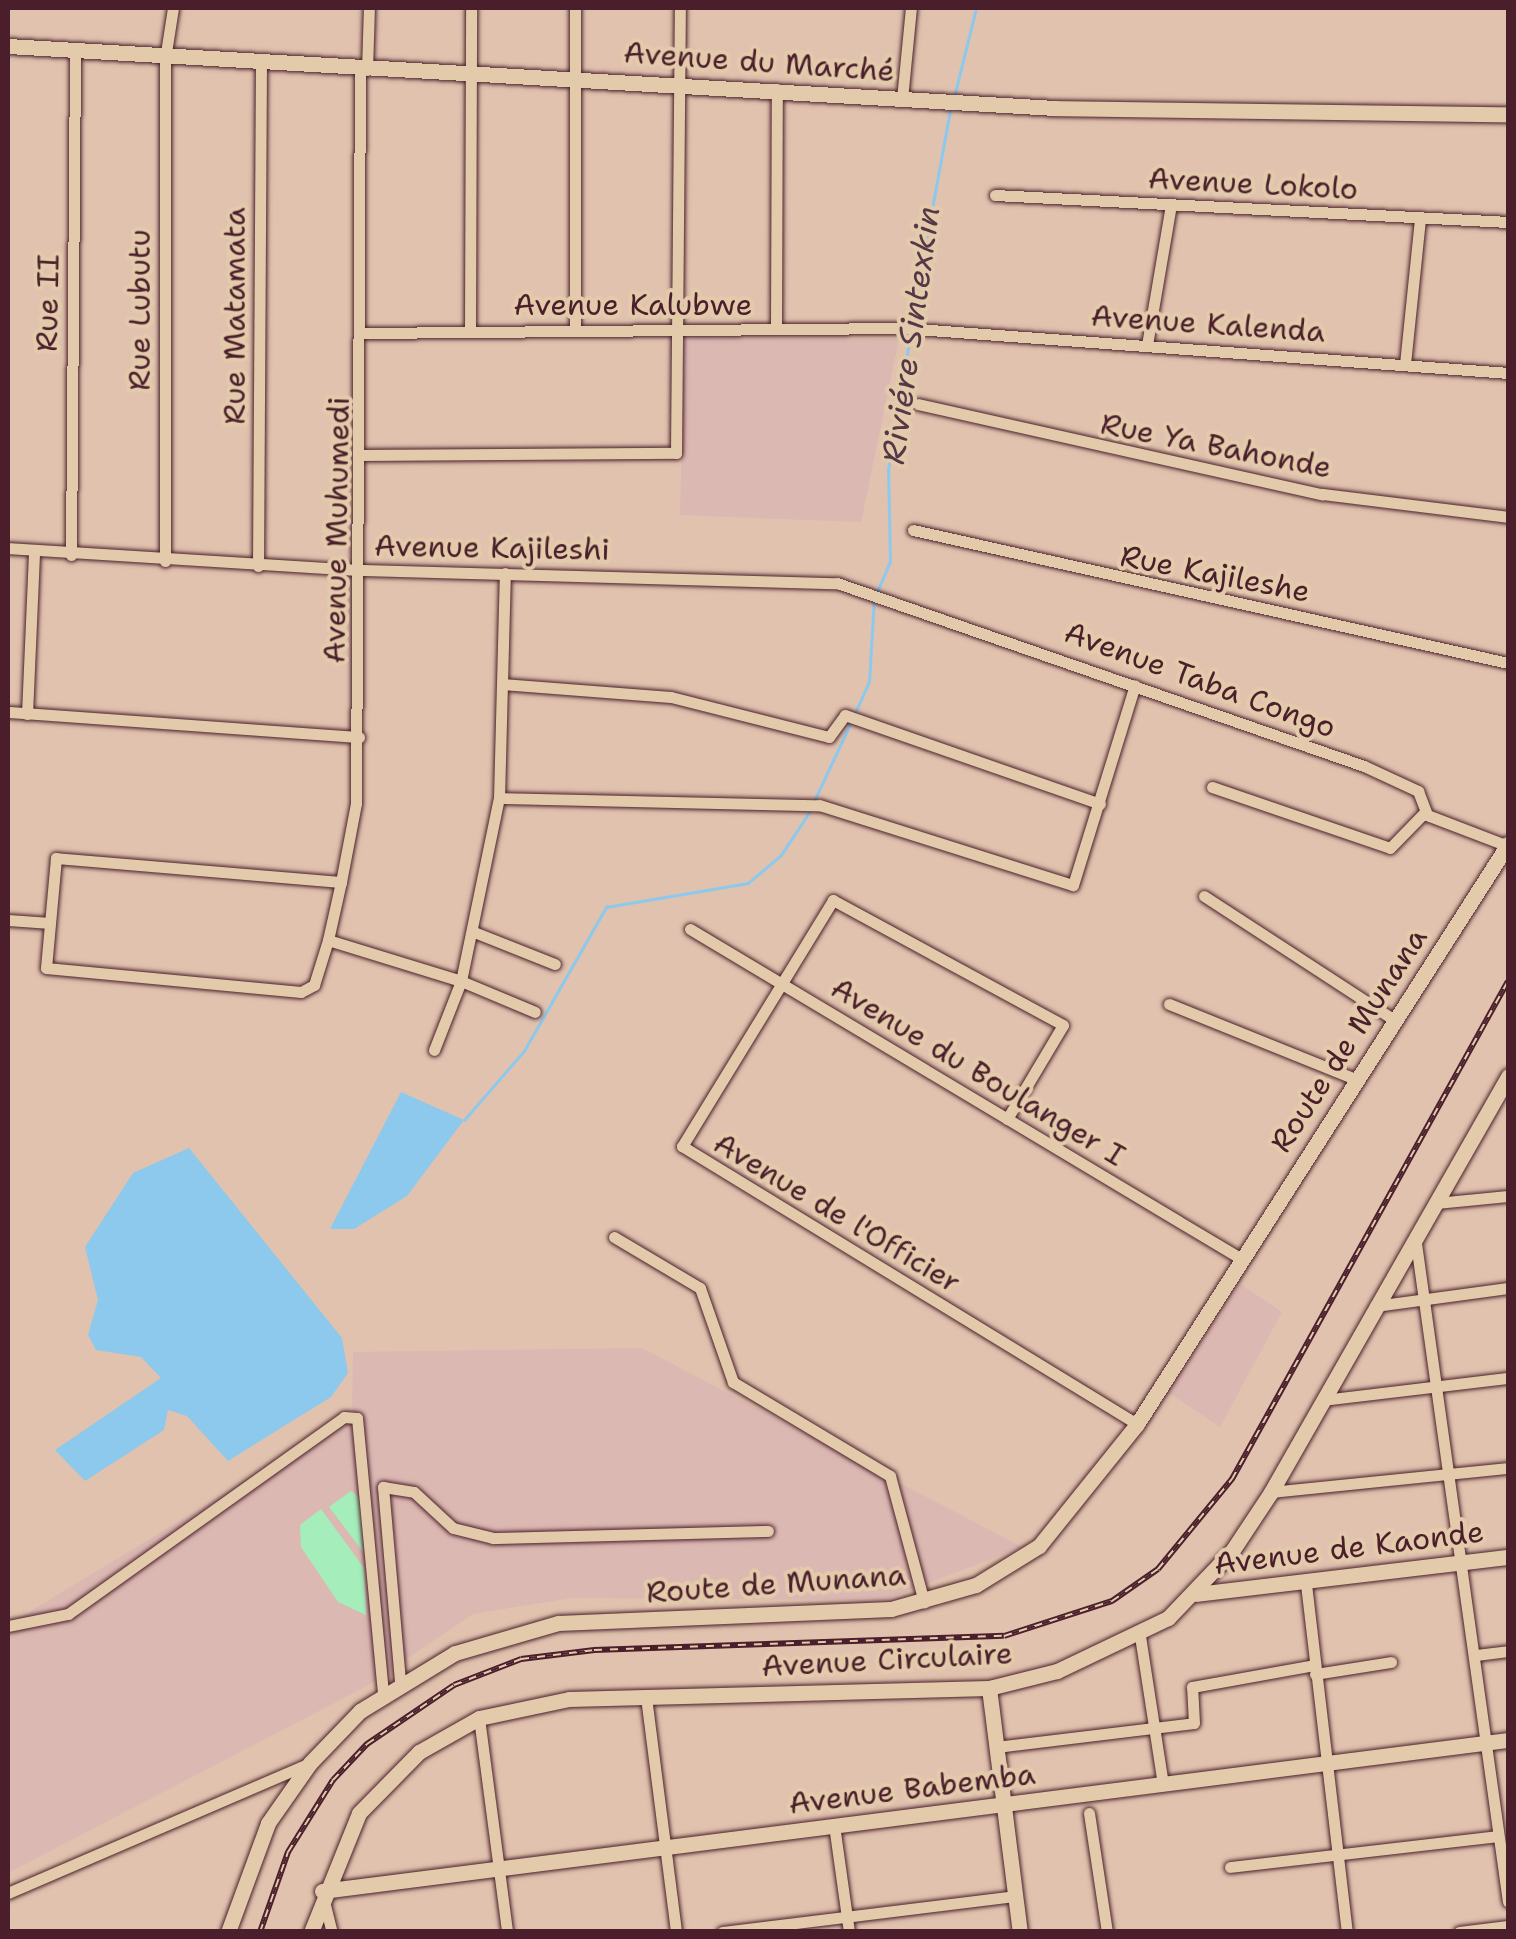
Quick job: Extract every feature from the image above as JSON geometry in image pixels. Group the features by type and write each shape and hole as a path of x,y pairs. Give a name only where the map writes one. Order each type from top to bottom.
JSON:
{"street":[{"name":"Rue Lubutu","path":"165,561 165,59 173,8"},
{"name":"Avenue Muhumedi","path":"47,923 49,972 301,992 314,985 342,882 359,738 364,70 369,8"},
{"path":"470,332 471,8"},
{"path":"575,330 572,78 576,8"},
{"path":"364,455 677,451 676,83 680,8"},
{"path":"902,99 911,8"},
{"name":"Avenue du Marché","path":"8,46 261,66 676,83 902,99 1508,114"},
{"name":"Rue II","path":"70,555 75,53"},
{"name":"Rue Matamata","path":"258,566 261,66"},
{"path":"776,329 777,89"},
{"name":"Avenue Lokolo","path":"995,195 1508,222"},
{"path":"1147,345 1171,204"},
{"path":"1405,364 1420,218"},
{"name":"Avenue Kalubwe","path":"363,333 903,328"},
{"name":"Avenue Kalenda","path":"903,328 1508,373"},
{"name":"Rue Ya Bahonde","path":"918,404 1322,494 1508,517"},
{"name":"Rue Kajileshe","path":"913,530 1508,663"},
{"name":"Avenue Kajileshi","path":"8,548 258,566 855,587"},
{"path":"27,714 34,551"},
{"path":"434,1050 461,981 474,932 500,798 505,574"},
{"name":"Avenue Taba Congo","path":"855,587 1364,766 1418,791 1424,813 1508,845"},
{"path":"502,684 671,697 829,738 845,716 1100,804"},
{"path":"500,798 820,805 1056,882 1081,878 1135,685"},
{"path":"8,712 359,738"},
{"path":"1212,787 1390,848 1424,813"},
{"name":"Route de Munana","path":"228,1932 261,1836 310,1763 400,1681 502,1635 558,1623 822,1616 924,1602 976,1585 1038,1546 1137,1424 1508,845"},
{"path":"8,920 47,923 56,858 342,882"},
{"path":"1204,896 1394,1020"},
{"name":"Avenue de l'Officier","path":"1008,1119 1064,1031 840,901 828,902 776,981 684,1150 1137,1424"},
{"name":"Avenue du Boulanger I","path":"690,929 1240,1258"},
{"path":"474,932 555,964"},
{"path":"328,940 461,981 534,1012"},
{"path":"1169,1004 1356,1080"},
{"name":"Avenue Circulaire","path":"312,1932 340,1842 382,1784 479,1718 514,1706 646,1697 989,1688 1140,1636 1196,1594 1271,1492 1508,1076"},
{"path":"1436,1204 1508,1196"},
{"path":"1416,1236 1441,1386 1508,1902"},
{"path":"614,1237 700,1288 734,1382 890,1476 924,1602"},
{"path":"1375,1306 1508,1288"},
{"path":"1323,1400 1508,1378"},
{"path":"8,1626 68,1614 344,1417 357,1418 384,1694"},
{"path":"1271,1492 1508,1468"},
{"path":"400,1681 383,1487 414,1492 453,1528 493,1538 768,1531"},
{"name":"Avenue de Kaonde","path":"1196,1594 1306,1584 1508,1557"},
{"path":"1306,1584 1347,1932"},
{"path":"1140,1636 1163,1786"},
{"path":"1476,1655 1508,1651"},
{"path":"996,1748 1194,1723 1192,1688 1391,1662"},
{"path":"989,1688 1020,1932"},
{"path":"646,1697 676,1932"},
{"path":"479,1718 507,1932"},
{"name":"Avenue Babemba","path":"322,1891 1508,1740"},
{"path":"8,1893 310,1763"},
{"path":"1090,1813 1107,1932"},
{"path":"834,1825 848,1925"},
{"path":"1230,1867 1497,1836"},
{"path":"322,1891 332,1932"},
{"path":"722,1932 848,1925 1016,1896"},
{"path":"1459,1932 1508,1926"}],"shaded area":[{"path":"684,338 899,339 861,522 680,515"},
{"path":"1240,1284 1282,1312 1220,1427 1169,1393"},
{"path":"642,1348 1022,1547 885,1600 572,1598 473,1614 367,1686 8,1873 8,1625 352,1416 353,1352"}],"green space":[{"path":"351,1491 360,1498 364,1553 329,1507"},
{"path":"321,1509 364,1568 366,1615 338,1602 301,1547 300,1525"}],"water":[{"path":"401,1092 464,1120 407,1196 354,1229 330,1229"},
{"path":"189,1148 342,1338 348,1373 331,1397 228,1461 187,1416 168,1410 164,1430 85,1481 55,1450 161,1378 141,1357 96,1350 88,1335 98,1300 85,1247 133,1173"}],"waterway":[{"name":"Riviére Sintexkin","path":"954,97 976,8"},
{"name":"Riviére Sintexkin","path":"911,323 950,110"},
{"path":"877,592 890,562 888,470 910,336"},
{"name":"Riviére Sintexkin","path":"855,713 869,682 874,599"},
{"name":"Riviére Sintexkin","path":"815,799 852,720"},
{"name":"Riviére Sintexkin","path":"464,1120 524,1051 606,907 748,883 781,855 810,811"}],"railway":[{"path":"260,1932 288,1852 333,1780 367,1744 454,1685 521,1659 594,1650 1004,1636 1112,1601 1158,1569 1232,1479 1508,981"}]}
